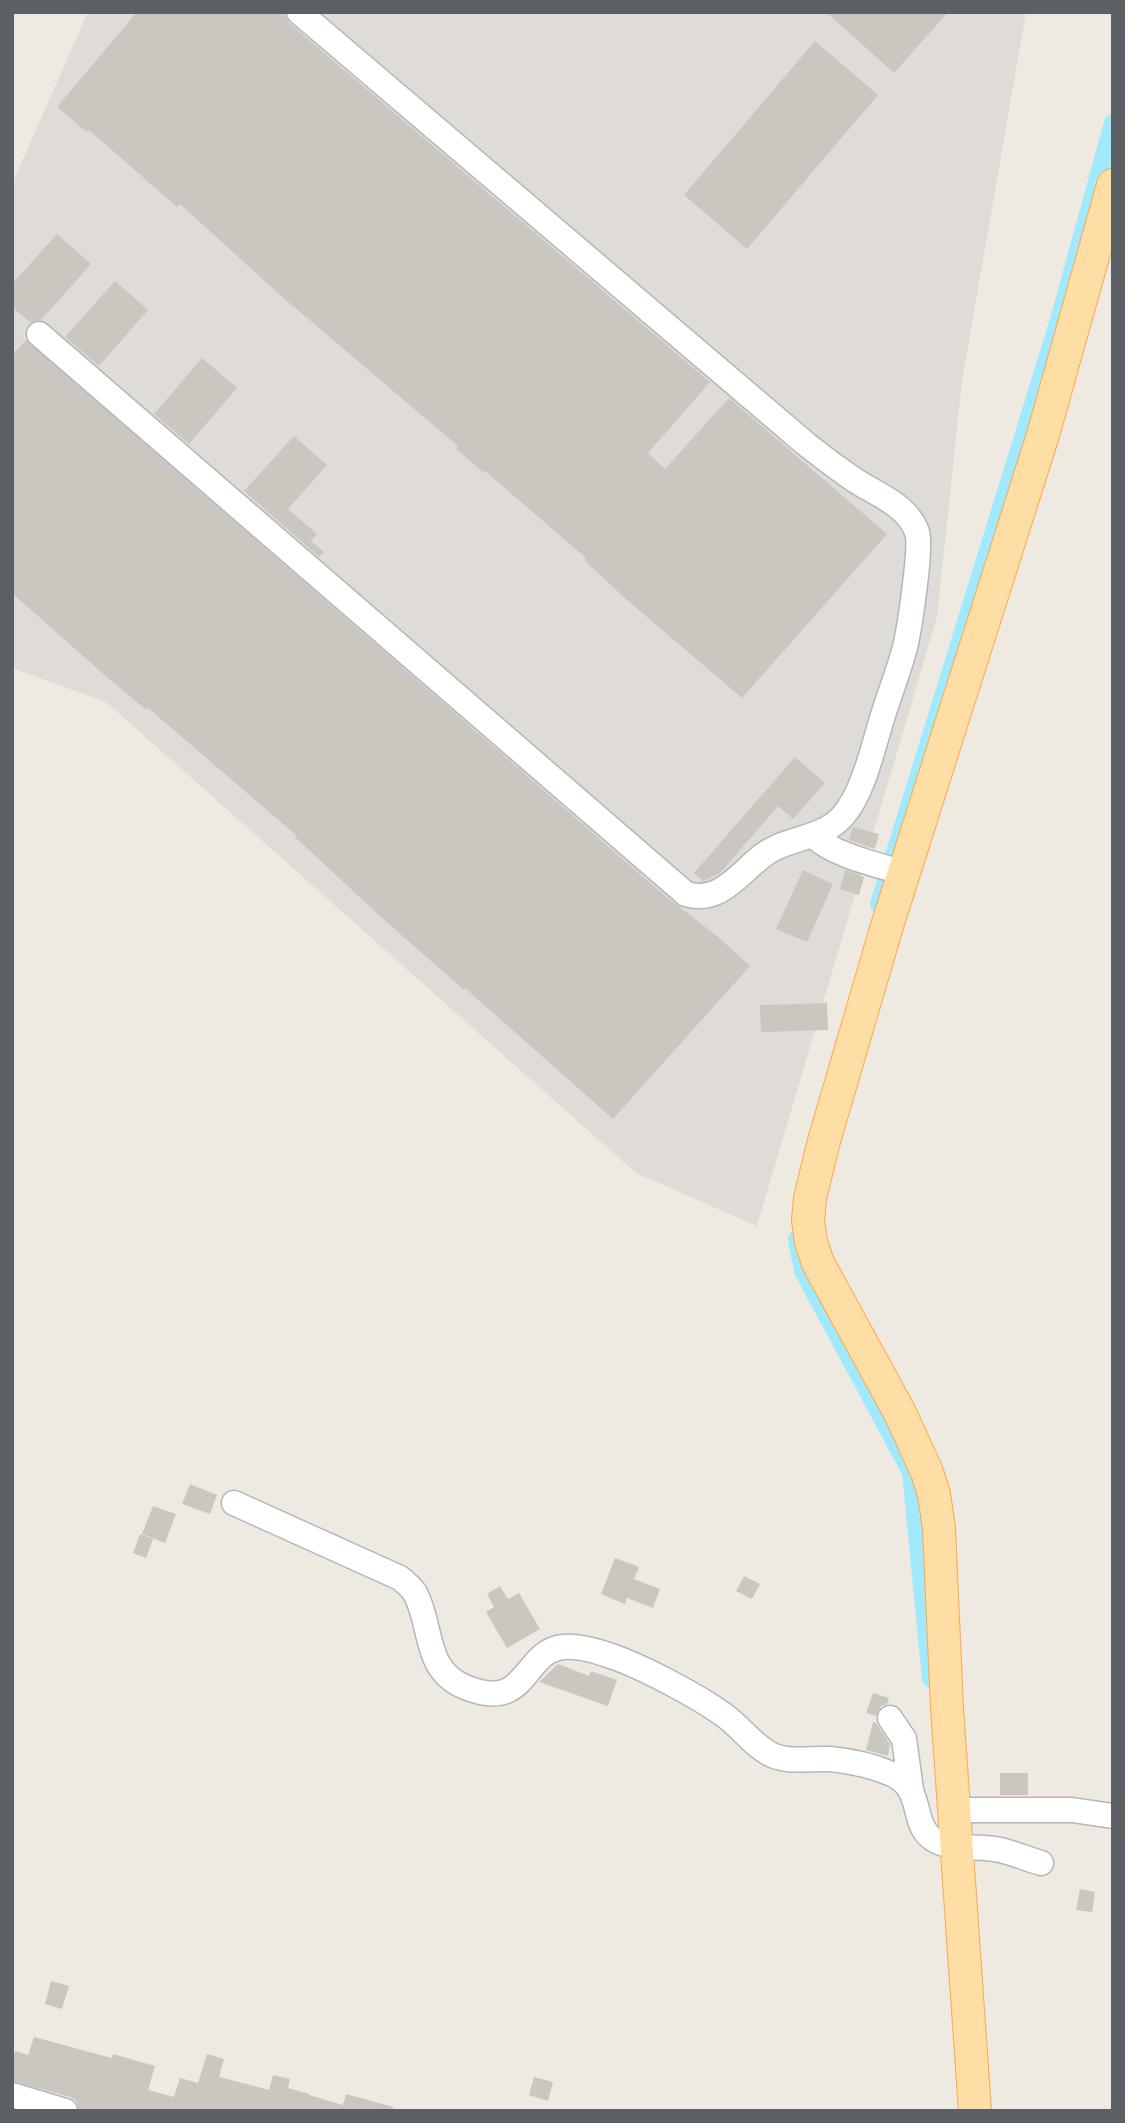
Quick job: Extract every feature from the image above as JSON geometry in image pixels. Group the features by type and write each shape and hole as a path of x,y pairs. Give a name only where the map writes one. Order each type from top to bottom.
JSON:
{"main road":[{"path":"975,2111 947,1708 939,1528 934,1494 900,1413 818,1263 808,1220 810,1198 891,869 1043,435 1113,186"}],"street":[{"path":"40,334 686,894 698,898 720,891 766,852 835,825 852,802 906,643 919,551 918,534 911,520 895,504 854,480 806,444 498,185 299,12"},
{"path":"813,835 820,843 891,869"},
{"path":"234,1503 383,1568 400,1578 414,1591 434,1659 452,1680 466,1688 502,1693 511,1690 548,1653 562,1647 595,1651 622,1660 722,1713 763,1750 774,1756 789,1760 830,1759 863,1765 891,1774 911,1789"},
{"path":"890,1718 904,1739 911,1789 923,1828 930,1837 957,1846 1002,1850 1041,1863"},
{"path":"955,1810 1072,1810 1113,1816"},
{"path":"12,2095 65,2111"}],"shaded area":[{"path":"88,12 1026,12 962,381 937,617 757,1226 636,1173 106,702 12,668 12,184"}],"building":[{"path":"137,12 283,12 289,23 710,382 648,453 665,469 729,398 887,534 742,698 627,600 584,560 586,558 456,449 458,446 280,295 180,204 177,207 89,130 87,132 57,107"},
{"path":"826,12 948,12 894,73"},
{"path":"815,41 878,95 747,249 684,195"},
{"path":"57,234 91,264 42,319 30,322 12,307 12,284"},
{"path":"115,281 148,310 99,366 65,337"},
{"path":"26,340 664,895 717,936 750,966 613,1119 381,917 295,837 296,835 147,707 145,709 100,671 12,593 12,355"},
{"path":"202,358 237,388 189,444 154,414"},
{"path":"294,436 327,465 288,509 317,534 311,541 324,552 319,557 244,491"},
{"path":"795,757 825,783 793,819 778,806 720,873 703,881 694,873"},
{"path":"853,827 879,834 875,849 849,840"},
{"path":"803,870 833,884 807,942 776,929"},
{"path":"845,870 864,877 859,895 840,889"},
{"path":"827,1003 828,1030 761,1032 760,1005"},
{"path":"190,1484 217,1495 210,1514 182,1504"},
{"path":"153,1506 176,1514 165,1543 142,1534"},
{"path":"140,1534 153,1539 146,1558 133,1553"},
{"path":"615,1558 639,1567 634,1579 660,1589 653,1608 627,1598 625,1604 601,1594"},
{"path":"744,1576 760,1584 752,1599 736,1591"},
{"path":"500,1586 508,1599 519,1593 540,1629 507,1648 486,1612 494,1607 487,1594"},
{"path":"558,1664 589,1676 591,1671 617,1680 608,1706 539,1682"},
{"path":"873,1693 889,1698 876,1716 866,1713"},
{"path":"873,1722 890,1744 888,1756 866,1750"},
{"path":"1000,1773 1028,1773 1028,1795 1000,1795"},
{"path":"1080,1889 1095,1892 1092,1912 1076,1910"},
{"path":"51,1981 69,1986 62,2009 45,2004"},
{"path":"34,2037 112,2058 113,2054 155,2066 148,2090 174,2097 180,2078 198,2083 207,2054 224,2059 219,2077 269,2090 273,2075 290,2079 288,2088 343,2105 346,2094 393,2107 392,2111 79,2111 76,2101 70,2097 12,2081 15,2051 28,2055"},
{"path":"534,2077 553,2082 548,2101 529,2095"}],"waterway":[{"path":"879,904 1059,320 1113,123"},
{"path":"797,1239 803,1271 911,1472 931,1679"}]}
